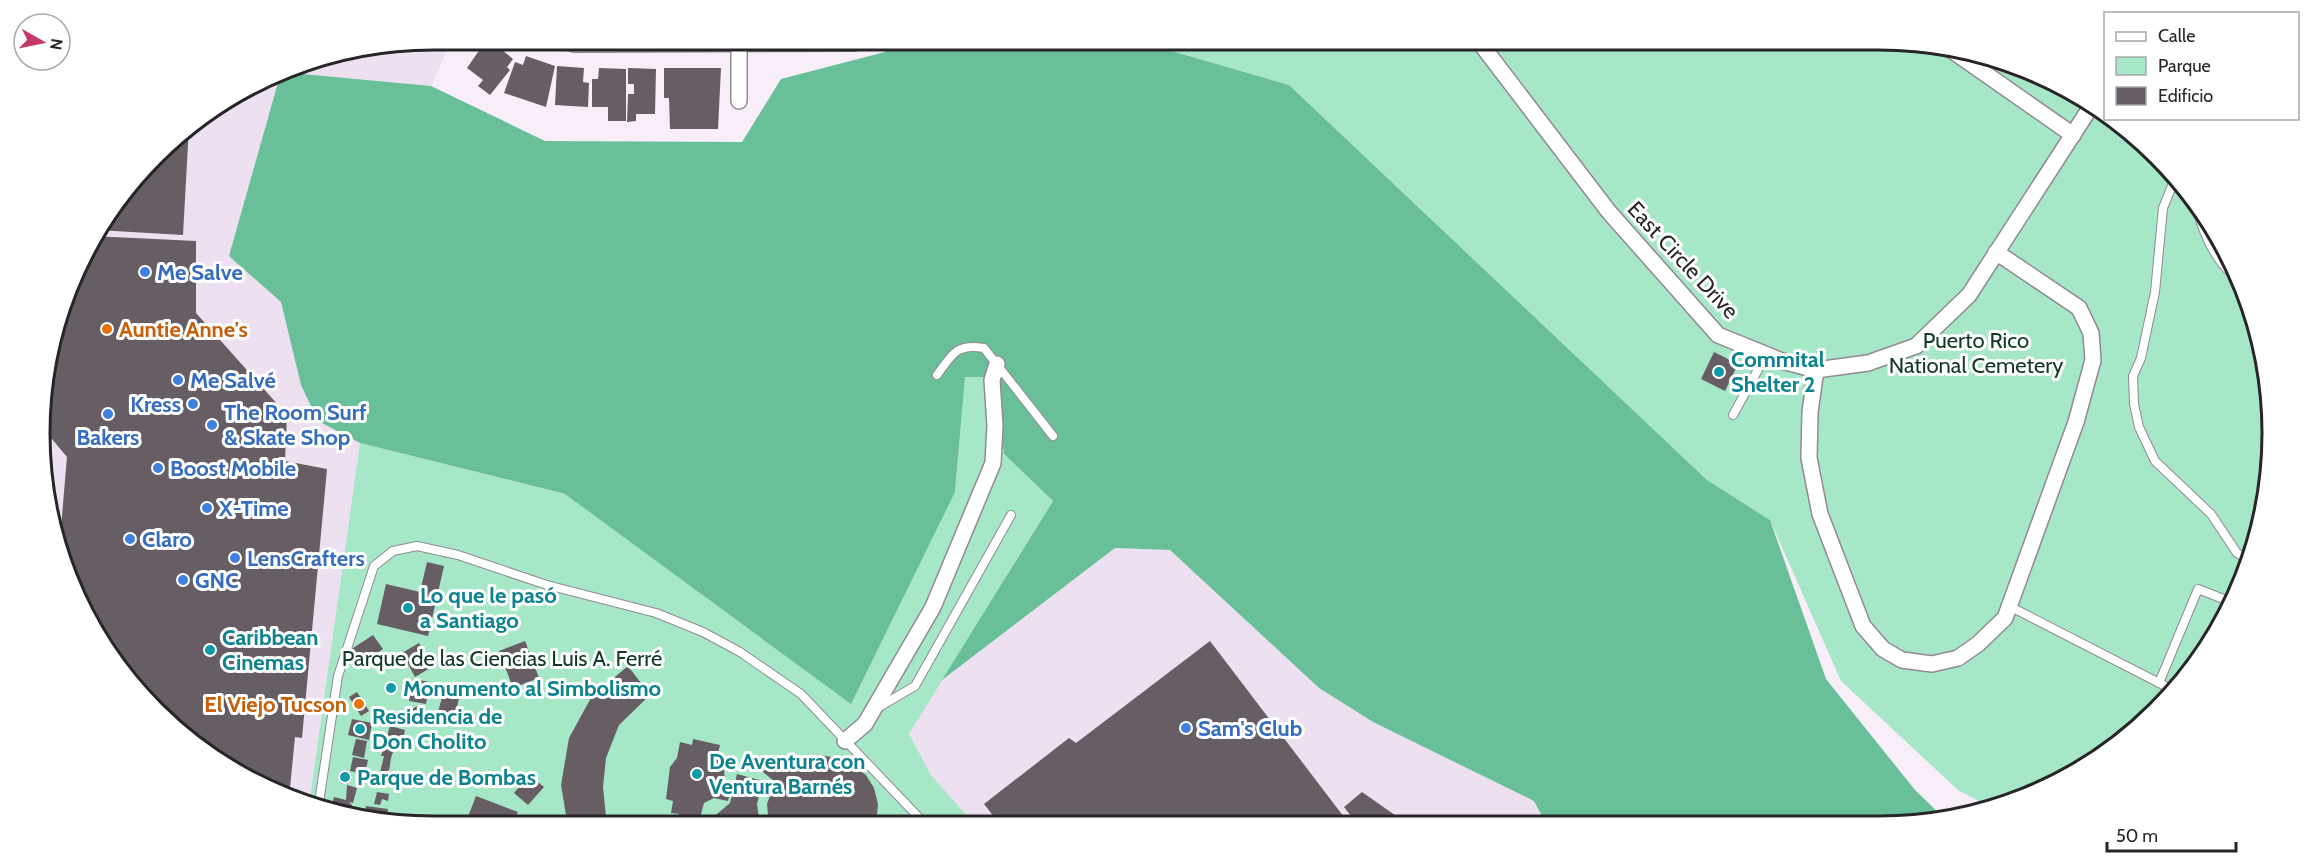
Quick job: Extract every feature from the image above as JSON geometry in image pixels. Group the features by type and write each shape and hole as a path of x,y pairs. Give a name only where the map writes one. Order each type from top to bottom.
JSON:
{"street":[{"path":"739,50 739,101"},
{"name":"East Circle Drive","path":"1485,50 1609,212 1718,335 1766,355 1816,370 1868,363 1916,346 1969,295 2088,112"},
{"path":"1966,60 2073,135"},
{"path":"1816,370 1810,411 1809,458 1820,514 1863,626 1883,649 1902,660 1932,664 1958,658 1978,644 2005,618 2076,422 2093,360 2091,333 2079,308 1996,252"},
{"path":"845,741 865,724 933,607 993,463 995,426 992,380 997,364"}],"lane":[{"path":"2171,187 2163,207 2155,292 2141,358 2133,376 2134,404 2139,427 2155,460 2211,514 2241,556"},
{"path":"2203,230 2221,261"},
{"path":"936,375 958,349 971,345 984,348 1053,436"},
{"path":"1733,415 1766,355"},
{"path":"873,711 915,686 1011,515"},
{"path":"320,799 338,676 374,566 393,551 417,546 458,555 548,585 656,613 703,632 740,652 801,694 917,816"},
{"path":"2159,683 2199,589 2224,599"},
{"path":"2008,605 2166,686"}],"shaded area":[{"path":"408,50 447,50 431,86 300,74 358,57"},
{"path":"281,81 281,302 301,385 318,421 360,443 310,796 263,777 235,761 89,603 70,556 57,508 50,458 50,408 57,358 70,310 89,263 114,220 145,180 180,145 220,114"},
{"path":"1115,548 1170,550 1319,688 1373,722 1535,801 1542,816 967,816 931,775 909,734 942,680"}],"green space":[{"path":"887,50 1168,50 1289,85 1707,480 1770,520 1826,679 1915,790 1937,812 1903,816 1542,816 1534,801 1373,722 1319,688 1170,550 1115,548 942,680 1053,501 1004,454 994,377 965,377 955,492 851,704 565,494 360,443 318,421 301,385 281,302 229,256 278,82 300,74 431,86 545,141 742,142 781,79"},
{"name":"Puerto Rico National Cemetery","path":"1168,50 1903,50 1953,57 2001,70 2048,89 2070,101 2131,145 2166,180 2182,200 2197,220 2222,263 2248,334 2261,408 2261,458 2258,483 2241,556 2222,603 2210,625 2166,686 2131,721 2091,752 2048,777 1980,802 1958,790 1841,681 1770,520 1707,480 1289,85"},
{"name":"Parque de las Ciencias Luis A. Ferré","path":"965,377 994,377 1004,454 1053,501 909,734 931,775 967,816 408,816 358,809 310,796 360,443 564,494 955,492"}],"building":[{"path":"479,50 502,50 513,59 507,67 510,70 490,95 478,86 483,80 467,68"},
{"path":"526,56 555,66 546,107 504,93 515,62 523,65"},
{"path":"557,66 584,68 583,82 589,83 588,107 555,105"},
{"path":"599,68 626,69 626,121 608,121 608,107 592,107 592,79 598,79"},
{"path":"628,68 656,69 655,114 636,114 636,121 627,122 628,94 634,94 634,84 628,84"},
{"path":"664,68 721,68 718,129 670,129 669,98 664,98"},
{"path":"188,138 183,235 107,231 145,180"},
{"path":"104,237 196,241 196,313 287,415 285,461 327,469 302,738 295,737 290,788 241,765 180,721 145,686 114,646 89,603 70,556 61,525 67,457 50,439 50,408 63,334 79,286"},
{"name":"Commital Shelter 2","path":"1714,352 1738,364 1725,391 1701,379"},
{"name":"Lo que le pasó a Santiago","path":"427,562 444,566 428,636 377,624 386,584 420,592"},
{"path":"373,635 383,649 356,667 347,652"},
{"path":"525,641 539,678 513,688 499,651"},
{"name":"Sam's Club","path":"1210,641 1343,816 993,816 984,804 1069,738 1076,743"},
{"path":"419,643 432,667 415,677 402,653"},
{"path":"628,666 650,695 619,725 606,758 603,787 606,816 566,816 561,785 569,738 592,696"},
{"path":"413,679 430,682 426,704 409,701"},
{"path":"446,682 462,685 454,720 437,716"},
{"name":"El Viejo Tucson","path":"357,692 369,711 361,716 349,697"},
{"path":"417,706 422,714 400,726 398,718"},
{"name":"Residencia de Don Cholito","path":"352,719 372,723 369,740 348,735"},
{"path":"390,726 405,730 402,744 396,743 391,758 389,771 395,772 393,780 379,777 384,756 381,756"},
{"path":"356,739 367,741 364,758 352,755"},
{"path":"693,739 720,745 717,758 724,769 725,783 732,784 728,801 714,798 704,803 701,816 679,816 679,814 671,813 673,801 666,799 670,767 677,758 680,742 692,745"},
{"path":"821,755 845,760 866,775 874,788 878,804 877,816 768,816 767,804 775,782 763,772 773,760 785,770 809,756"},
{"path":"353,757 368,760 365,774 350,771"},
{"name":"Parque de Bombas","path":"342,770 348,770 352,777 348,784 342,784 338,780 338,774"},
{"path":"737,774 763,781 757,804 759,816 715,816 730,803"},
{"path":"529,775 544,787 528,805 514,793"},
{"path":"347,785 357,788 353,803 349,802 351,807 333,803 334,797 346,800"},
{"path":"377,792 389,794 388,801 382,799 380,805 374,804"},
{"path":"1362,792 1396,816 1351,816 1344,807"},
{"path":"476,796 518,812 516,816 468,816"},
{"path":"366,806 388,809 387,814 365,810"}],"place":[{"name":"Me Salve","path":"145,272"},
{"name":"Auntie Anne's","path":"107,329"},
{"name":"Commital Shelter 2","path":"1719,372"},
{"name":"Me Salvé","path":"178,380"},
{"name":"Kress","path":"193,404"},
{"name":"Bakers","path":"108,414"},
{"name":"The Room Surf & Skate Shop","path":"212,425"},
{"name":"Boost Mobile","path":"158,468"},
{"name":"X-Time","path":"207,508"},
{"name":"Claro","path":"130,539"},
{"name":"LensCrafters","path":"235,558"},
{"name":"GNC","path":"183,580"},
{"name":"Lo que le pasó a Santiago","path":"408,608"},
{"name":"Caribbean Cinemas","path":"210,650"},
{"name":"Monumento al Simbolismo","path":"391,688"},
{"name":"El Viejo Tucson","path":"359,704"},
{"name":"Sam's Club","path":"1186,728"},
{"name":"Residencia de Don Cholito","path":"360,729"},
{"name":"De Aventura con Ventura Barnés","path":"697,774"},
{"name":"Parque de Bombas","path":"345,777"}]}
